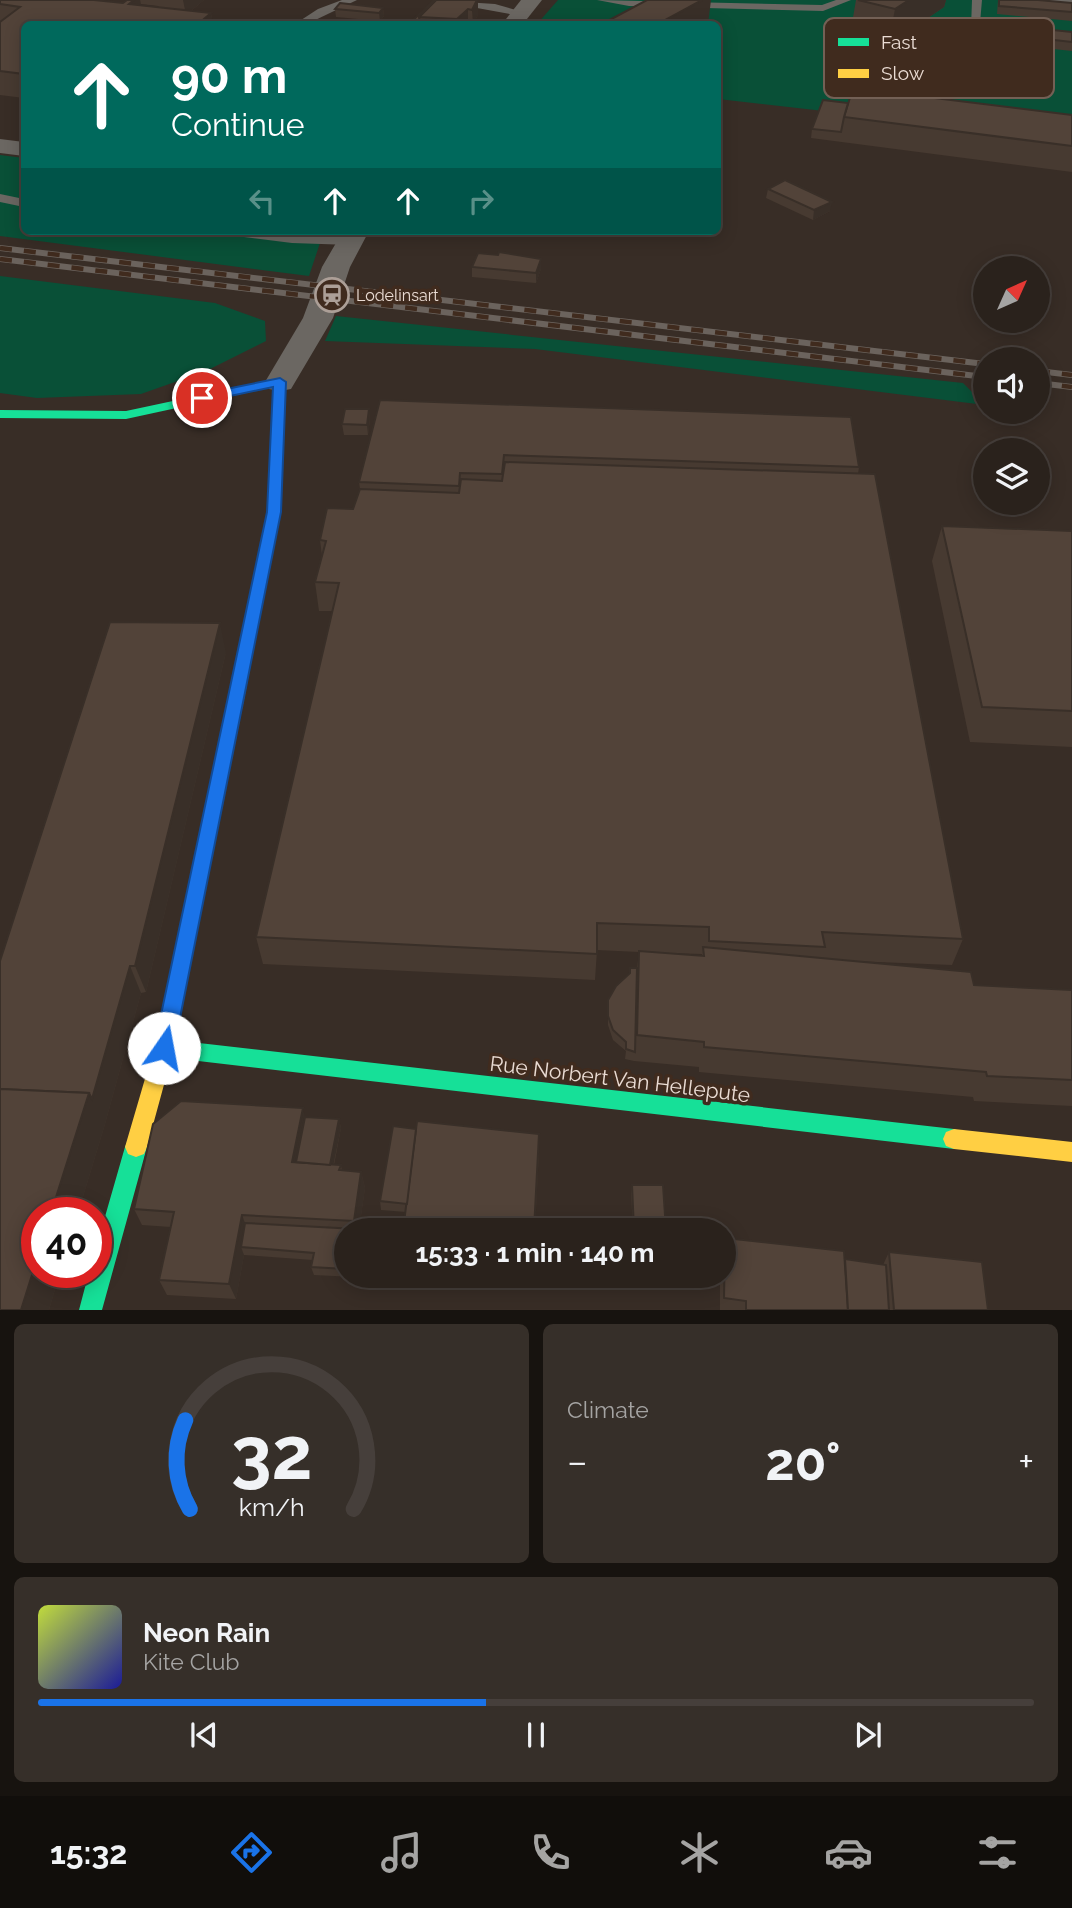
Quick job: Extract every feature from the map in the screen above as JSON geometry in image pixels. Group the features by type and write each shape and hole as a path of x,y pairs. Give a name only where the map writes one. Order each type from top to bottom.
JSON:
{"street":[{"path":"1043,0 1072,2"},
{"path":"0,146 21,149"},
{"path":"90,1310 164,1048 274,512 280,382 318,318 336,267 353,236"},
{"path":"0,414 126,415 280,382"},
{"name":"Rue Norbert Van Hellepute","path":"164,1048 1071,1156"}],"lane":[{"path":"305,21 322,10 352,0"},
{"path":"438,0 522,13"},
{"path":"602,0 823,8 846,0"},
{"path":"976,18 977,0"},
{"path":"0,198 21,202"},
{"path":"260,235 292,239 353,236"}],"green space":[{"path":"558,0 1072,0 1072,139 721,99 721,21 540,21"},
{"path":"0,155 21,158 21,235 323,235 309,276 0,236"},
{"path":"0,276 215,303 265,321 266,341 206,371 141,394 37,398 0,393"},
{"path":"336,316 963,383 973,393 973,404 535,349 325,341"}],"building":[{"path":"0,0 94,0 123,3 134,0 129,4 211,13 202,21 21,21 21,74 0,71 0,22 20,7 0,4"},
{"path":"436,0 477,0 472,10 468,9 457,19 419,17"},
{"path":"647,0 702,0 664,21 608,21"},
{"path":"858,0 909,0 895,9"},
{"path":"999,0 1072,3 1072,12 999,6"},
{"path":"435,1 419,17 420,21 412,21"},
{"path":"340,3 383,8 379,13 335,9"},
{"path":"1054,30 1072,32 1072,42 1054,40"},
{"path":"850,98 934,98 1072,115 1072,146 844,117"},
{"path":"823,100 848,103 841,132 812,129"},
{"path":"785,180 832,202 814,210 768,189"},
{"path":"499,252 541,259 536,273 472,267 478,253 498,255"},
{"path":"380,400 851,417 859,467 504,455 502,474 460,473 459,486 359,482"},
{"path":"345,409 369,409 367,425 342,424"},
{"path":"505,462 875,474 963,939 822,932 825,947 709,941 709,927 597,923 597,954 256,937 339,583 315,582 326,541 320,540 327,508 353,509 360,489 459,493 461,479 502,481"},
{"path":"942,526 1072,531 1072,711 982,707"},
{"path":"110,622 220,623 135,966 130,966 92,1099 89,1093 0,1089 0,961"},
{"path":"703,947 971,972 974,985 1072,990 1072,1080 987,1076 986,1072 704,1047 704,1042 637,1035 639,951 704,956"},
{"path":"630,968 637,968 635,1052 626,1049 626,1042 613,1030 608,1016 608,1000 616,986 630,973"},
{"path":"0,1089 89,1093 56,1197 21,1197 21,1288 28,1288 21,1310 0,1310"},
{"path":"181,1101 303,1108 292,1162 341,1165 339,1170 361,1172 354,1218 334,1220 242,1215 229,1284 159,1280 174,1212 134,1209 153,1124"},
{"path":"305,1117 339,1119 330,1165 296,1162"},
{"path":"417,1121 539,1134 535,1218 405,1218"},
{"path":"393,1126 416,1129 407,1204 380,1201"},
{"path":"632,1185 663,1185 665,1218 633,1218"},
{"path":"245,1223 334,1228 334,1268 311,1267 314,1253 241,1247"},
{"path":"736,1239 844,1251 848,1310 746,1310 746,1301 724,1298 724,1288 736,1288"},
{"path":"889,1252 982,1262 988,1310 894,1310"},
{"path":"845,1259 886,1265 889,1310 848,1310"}],"railway":[{"path":"0,248 973,363"},
{"path":"0,259 973,376"},
{"path":"1050,372 1072,375"},
{"path":"1050,384 1072,387"}],"traffic: fast":[{"path":"0,414 126,415 280,382 274,512 239,684"},
{"path":"164,1048 954,1139"},
{"path":"90,1310 136,1147"}],"traffic: slow":[{"path":"136,1147 164,1048 239,684"},
{"path":"954,1139 1072,1152"}],"place":[{"name":"Lodelinsart","path":"332,295"}],"route":[{"path":"164,1048 274,512 280,382 202,398"}]}
